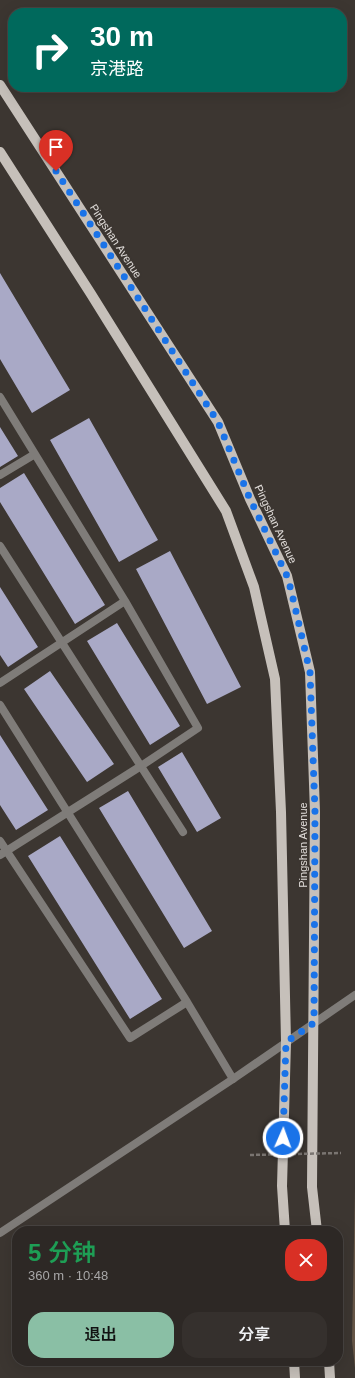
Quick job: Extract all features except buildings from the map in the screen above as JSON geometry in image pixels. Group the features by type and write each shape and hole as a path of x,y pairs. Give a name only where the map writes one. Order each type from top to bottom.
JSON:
{"main road":[{"name":"Pingshan Avenue","path":"0,85 218,422 250,499 287,576 310,672 315,812 312,1186 316,1226"},
{"name":"Pingshan Avenue","path":"0,152 91,294 226,511 254,587 275,680 281,812 286,1042 282,1186 285,1226"},
{"path":"294,1366 295,1378"},
{"path":"329,1366 330,1378"}],"street":[{"path":"0,397 125,601 198,728 141,766 3,853"},
{"path":"0,475 35,454"},
{"path":"0,546 183,832"},
{"path":"0,683 125,601"},
{"path":"0,705 187,1002 233,1079"},
{"path":"0,841 3,853 130,1038 187,1002"},
{"path":"0,1233 233,1079 355,995"}],"path":[{"path":"250,1155 341,1153"}],"shaded area":[{"path":"355,1188 355,1368 352,1341"}],"route":[{"path":"56,171 218,422 250,499 287,576 291,590 310,672 315,812 314,1023 286,1042 283,1138"}]}
